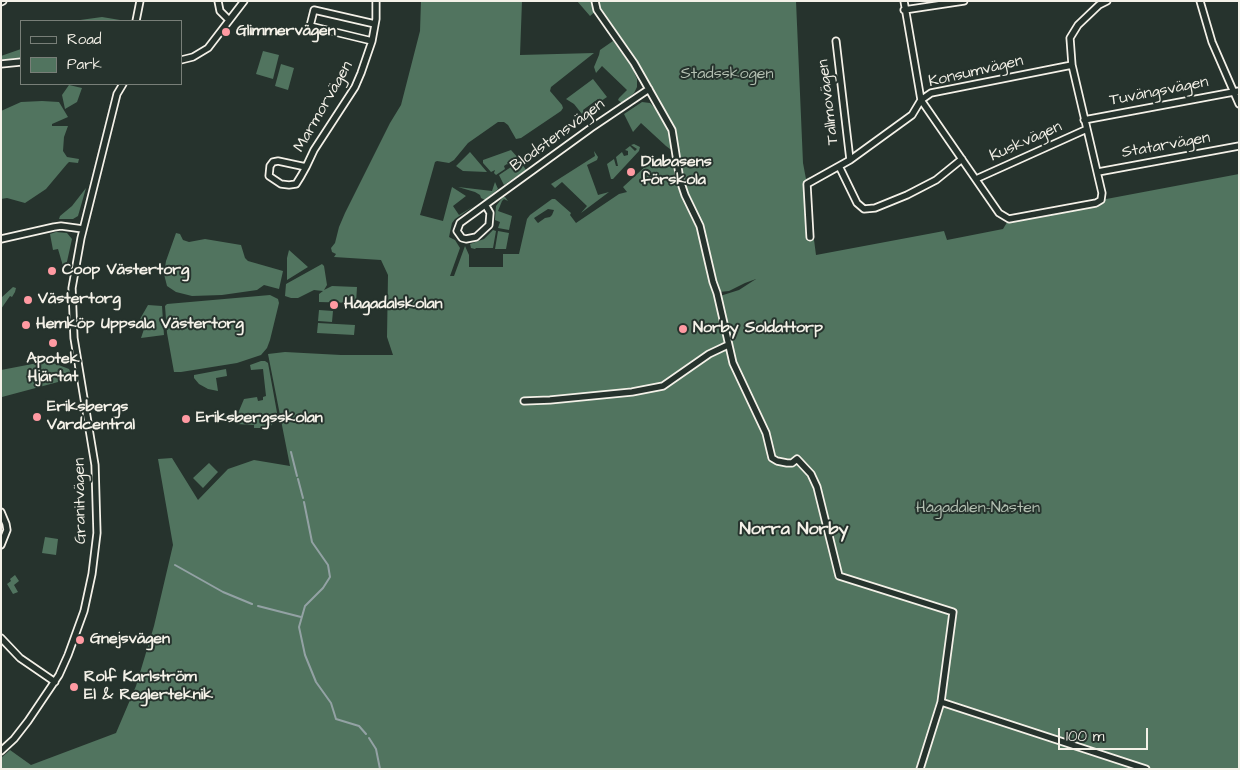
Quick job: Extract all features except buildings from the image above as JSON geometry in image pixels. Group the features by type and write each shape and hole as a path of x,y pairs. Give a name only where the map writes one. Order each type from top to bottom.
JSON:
{"street":[{"path":"136,20 140,1"},
{"path":"218,1 220,11 229,20"},
{"path":"182,60 193,57 208,48 244,1"},
{"name":"Marmorvägen","path":"306,167 278,161 273,162 270,166 269,176 281,184 296,184 306,167 318,143 355,87 372,41 376,1"},
{"path":"595,1 597,10 634,63 672,130 680,180 700,226 736,372 745,386 766,433 772,458 787,463 792,463 797,459 811,474 817,487 839,576 953,612 941,702 920,769"},
{"path":"904,1 904,10 921,100 999,213 1009,220 1087,205 1101,200 1102,193 1098,172 1072,64 1070,38 1078,25 1099,5 1107,1"},
{"path":"904,10 964,1"},
{"path":"1200,1 1212,42 1236,91 1239,104"},
{"path":"372,41 310,26 314,10 375,24"},
{"name":"Tallmovägen","path":"836,41 850,160"},
{"path":"1,64 20,62"},
{"name":"Konsumvägen","path":"810,237 807,184 850,160 912,115 921,100 931,93 1072,64"},
{"name":"Granitvägen","path":"1,751 28,721 55,682 68,655 85,607 94,567 97,533 95,465 74,338 72,288 77,252 117,94 122,85"},
{"name":"Blodstensvägen","path":"486,206 490,213 489,225 476,237 462,238 458,231 460,223 648,89"},
{"name":"Tuvängsvägen","path":"1084,120 1236,91"},
{"name":"Kuskvägen","path":"976,179 1087,129"},
{"name":"Statarvägen","path":"1098,172 1239,146"},
{"path":"839,166 857,203 864,209 875,208 907,195 936,180 962,159"},
{"path":"1,239 61,226 83,229"},
{"path":"524,401 632,392 663,386 709,354 728,345"},
{"path":"1,512 7,530 1,545"},
{"path":"1,638 20,658 55,682"},
{"path":"941,702 1146,769"}],"green space":[{"name":"Hågadalen-Nåsten","path":"421,1 522,1 520,55 594,53 551,87 550,91 562,105 561,111 521,138 516,139 508,125 504,122 498,122 468,143 454,160 449,163 435,162 420,215 443,221 452,187 466,196 453,206 459,215 474,206 452,223 449,237 455,240 460,248 450,276 454,276 465,246 469,255 469,267 503,267 503,254 519,254 527,219 552,199 555,199 571,213 570,215 576,223 619,194 627,192 623,187 649,163 654,167 677,156 666,117 597,10 590,16 577,1 796,1 803,163 806,179 810,177 816,255 944,231 947,240 1003,229 1009,219 1239,174 1239,769 1,769 1,758 10,750 31,765 116,733 136,686 154,626 173,545 158,459 172,458 198,500 228,469 254,460 290,466 268,354 285,352 393,355 387,337 388,275 381,260 334,257 336,254 332,252 331,248 335,243 345,213 401,105 420,31","holes":["548,209 554,210 552,215 538,223 534,218","756,279 739,290 720,296 719,292 729,291"]},
{"path":"102,17 120,20 80,20"},
{"path":"613,41 631,65 637,79 637,87 634,93 622,103 618,100 627,90 602,66 596,73 594,67 600,50"},
{"path":"20,49 20,58 3,60 1,56"},
{"path":"263,51 279,55 273,79 256,74"},
{"path":"281,64 294,68 288,90 275,86"},
{"path":"593,79 607,97 601,101 598,99 583,110 584,113 582,114 574,104 566,99"},
{"path":"69,85 82,88 77,102 65,109 62,95"},
{"path":"21,102 59,102 68,117 52,124 52,126 68,126 64,137 63,151 67,157 79,159 78,163 69,162 46,189 25,203 7,198 1,199 1,111"},
{"path":"642,102 650,103 662,115 669,128 674,149 666,146 641,123 633,132 624,114"},
{"path":"634,144 640,147 639,151 611,179 607,164 614,159 616,166 618,166 616,157 622,152 624,156 628,155 628,151 625,150 630,146 635,151 637,149 631,145"},
{"path":"511,150 519,159 504,166 505,169 496,175 494,173 495,170 491,172 483,163 483,160"},
{"path":"594,151 598,157 597,160 587,165 598,195 609,192 581,213 587,206 562,182 555,188 551,184 595,156"},
{"path":"470,152 487,172 463,171 456,166"},
{"path":"520,161 526,170 504,185 499,175"},
{"path":"495,182 498,189 485,200 475,192 458,187 492,191"},
{"path":"86,188 78,216 73,219 59,219 72,206"},
{"path":"503,197 508,201 504,199 502,201 498,211 512,216 509,230 498,228 500,222 495,220 496,206"},
{"path":"493,230 496,231 493,248 471,248 470,244 484,239"},
{"path":"498,231 509,233 506,249 495,249"},
{"path":"56,232 67,233 72,239 66,266 63,266 58,249 53,250 50,234"},
{"path":"176,233 180,234 183,240 189,242 205,239 241,245 245,258 248,261 283,271 279,289 264,285 257,290 222,295 192,296 176,292 167,286 164,274 166,261"},
{"path":"289,250 308,267 287,280 287,258"},
{"path":"322,264 327,285 324,290 332,286 357,287 356,303 319,302 319,294 323,291 314,290 298,298 285,296 286,284"},
{"path":"13,287 16,288 15,292 1,309 1,298"},
{"path":"270,295 278,299 279,303 270,340 267,348 261,355 237,363 174,372 167,333 165,306 167,304"},
{"path":"148,305 162,306 164,335 141,338 145,326 140,319"},
{"path":"319,310 333,311 332,322 318,321"},
{"path":"318,323 355,325 354,335 317,333"},
{"path":"48,361 69,369 73,378 2,397 1,419 1,370"},
{"path":"261,361 268,363 278,418 267,430 266,428 254,428 254,425 236,424 236,418 244,399 257,397 258,401 263,400 263,397 266,396 263,369 251,370 250,365"},
{"path":"226,369 227,376 216,378 218,391 208,389 199,384 194,378 194,375"},
{"path":"209,463 218,472 203,488 193,478"},
{"path":"45,537 58,539 56,555 42,553"},
{"path":"15,575 19,581 14,585 18,592 13,594 7,584"}],"waterway":[{"path":"291,452 297,476"},
{"path":"298,479 303,498"},
{"path":"304,502 312,542 328,565 330,577 323,588 305,606 299,627 305,655 316,682 331,703 336,719 359,726 366,734"},
{"path":"175,565 223,592 252,604"},
{"path":"258,606 301,617"},
{"path":"369,738 376,749 380,769"}],"place":[{"name":"Glimmervägen","path":"226,32"},
{"name":"Diabasens förskola","path":"631,172"},
{"name":"Coop Västertorg","path":"52,271"},
{"name":"Västertorg","path":"28,300"},
{"name":"Hågadalskolan","path":"334,305"},
{"name":"Hemköp Uppsala Västertorg","path":"26,325"},
{"name":"Norby Soldattorp","path":"683,329"},
{"name":"Apotek Hjärtat","path":"53,343"},
{"name":"Eriksbergs Vårdcentral","path":"37,417"},
{"name":"Eriksbergsskolan","path":"186,419"},
{"name":"Gnejsvägen","path":"80,640"},
{"name":"Rolf Karlström El & Reglerteknik","path":"74,687"}],"district":[{"name":"Norra Norby","path":"794,530"}],"park label":[{"name":"Stadsskogen","path":"727,75"}]}
